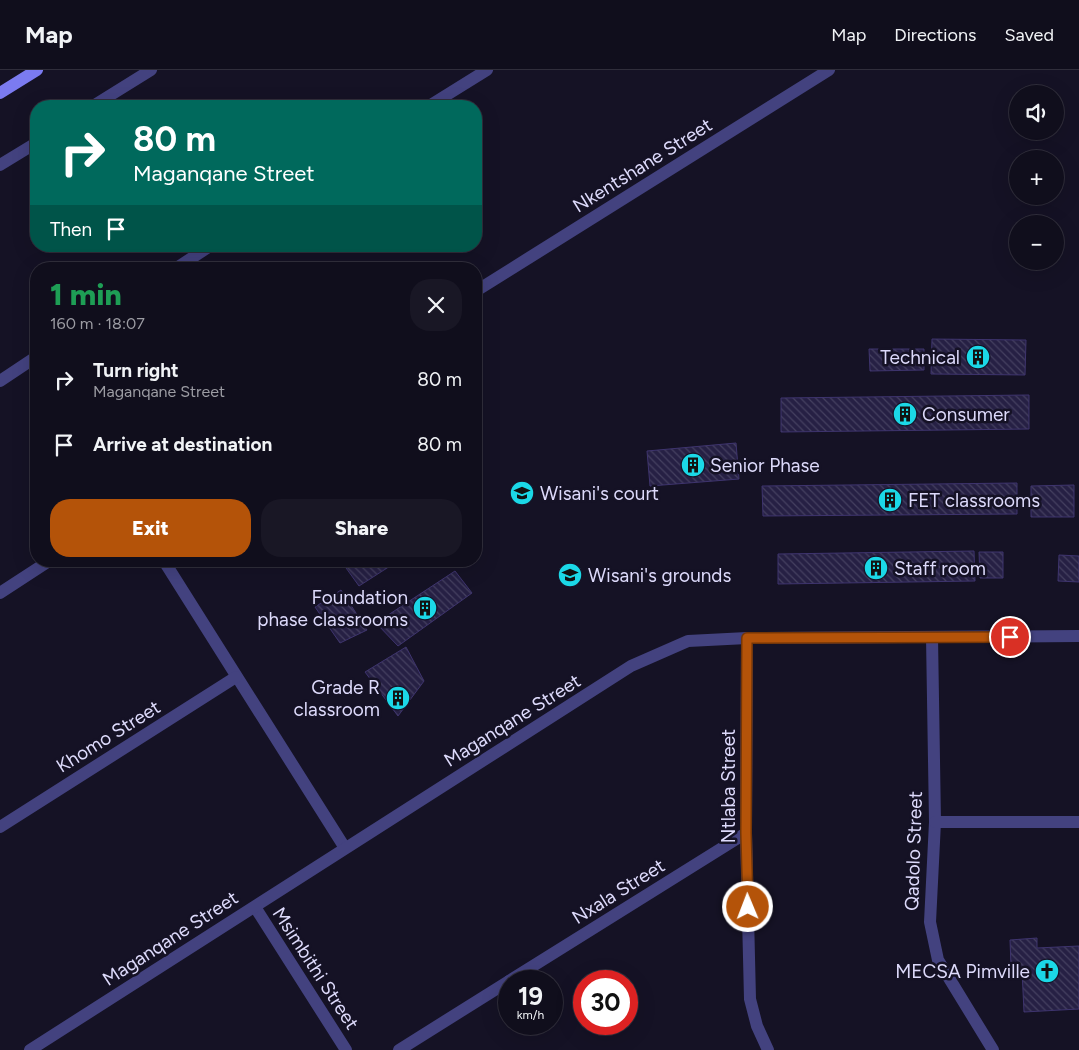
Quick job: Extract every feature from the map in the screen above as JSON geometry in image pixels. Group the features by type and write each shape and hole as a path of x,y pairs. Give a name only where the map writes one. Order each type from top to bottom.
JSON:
{"street":[{"path":"0,94 37,70"},
{"path":"102,100 150,70"},
{"path":"439,100 487,70"},
{"name":"Nkentshane Street","path":"482,288 828,70"},
{"path":"0,166 30,146"},
{"path":"186,262 201,252"},
{"path":"0,381 30,361"},
{"path":"0,593 40,567"},
{"path":"168,567 345,848"},
{"name":"Maganqane Street","path":"30,1050 631,666 688,641 747,638 1079,636"},
{"name":"Qadolo Street","path":"932,637 934,822 930,922 938,960 993,1050"},
{"name":"Ntlaba Street","path":"747,638 746,833 750,999 764,1049"},
{"name":"Khomo Street","path":"0,827 236,677"},
{"path":"934,822 1079,822"},
{"name":"Nxala Street","path":"527,970 746,833"},
{"name":"Msimbithi Street","path":"255,907 346,1050"},
{"name":"Nxala Street","path":"399,1050 498,988"}],"building":[{"name":"Technical","path":"932,339 1026,340 1025,375 931,374"},
{"path":"869,349 924,349 924,370 870,371"},
{"name":"Consumer","path":"1029,395 1029,429 781,432 781,398"},
{"name":"Senior Phase","path":"736,443 739,479 650,486 647,451"},
{"name":"FET classrooms","path":"1017,483 1017,514 763,516 762,486"},
{"path":"1074,485 1074,517 1031,517 1031,486"},
{"name":"Staff room","path":"974,551 975,581 778,584 778,554"},
{"path":"979,552 1003,552 1003,578 980,578"},
{"path":"1059,555 1079,556 1079,582 1058,581"},
{"path":"345,567 389,567 359,586"},
{"name":"Foundation phase classrooms","path":"455,571 472,593 398,646 376,623"},
{"path":"341,590 367,630 340,643 315,607"},
{"name":"Grade R classroom","path":"406,647 424,681 398,716 365,672"},
{"path":"1037,938 1037,948 1079,946 1079,1009 1024,1012 1022,970 1011,966 1010,940"}],"place":[{"name":"Technical","path":"978,357"},
{"name":"Consumer","path":"905,414"},
{"name":"Senior Phase","path":"693,465"},
{"name":"Wisani's court","path":"522,493"},
{"name":"FET classrooms","path":"890,500"},
{"name":"Staff room","path":"876,568"},
{"name":"Wisani's grounds","path":"570,575"},
{"name":"Foundation phase classrooms","path":"425,608"},
{"name":"Grade R classroom","path":"398,698"},
{"name":"MECSA Pimville","path":"1047,971"}],"route":[{"path":"748,907 746,833 747,638 1010,637"}]}
